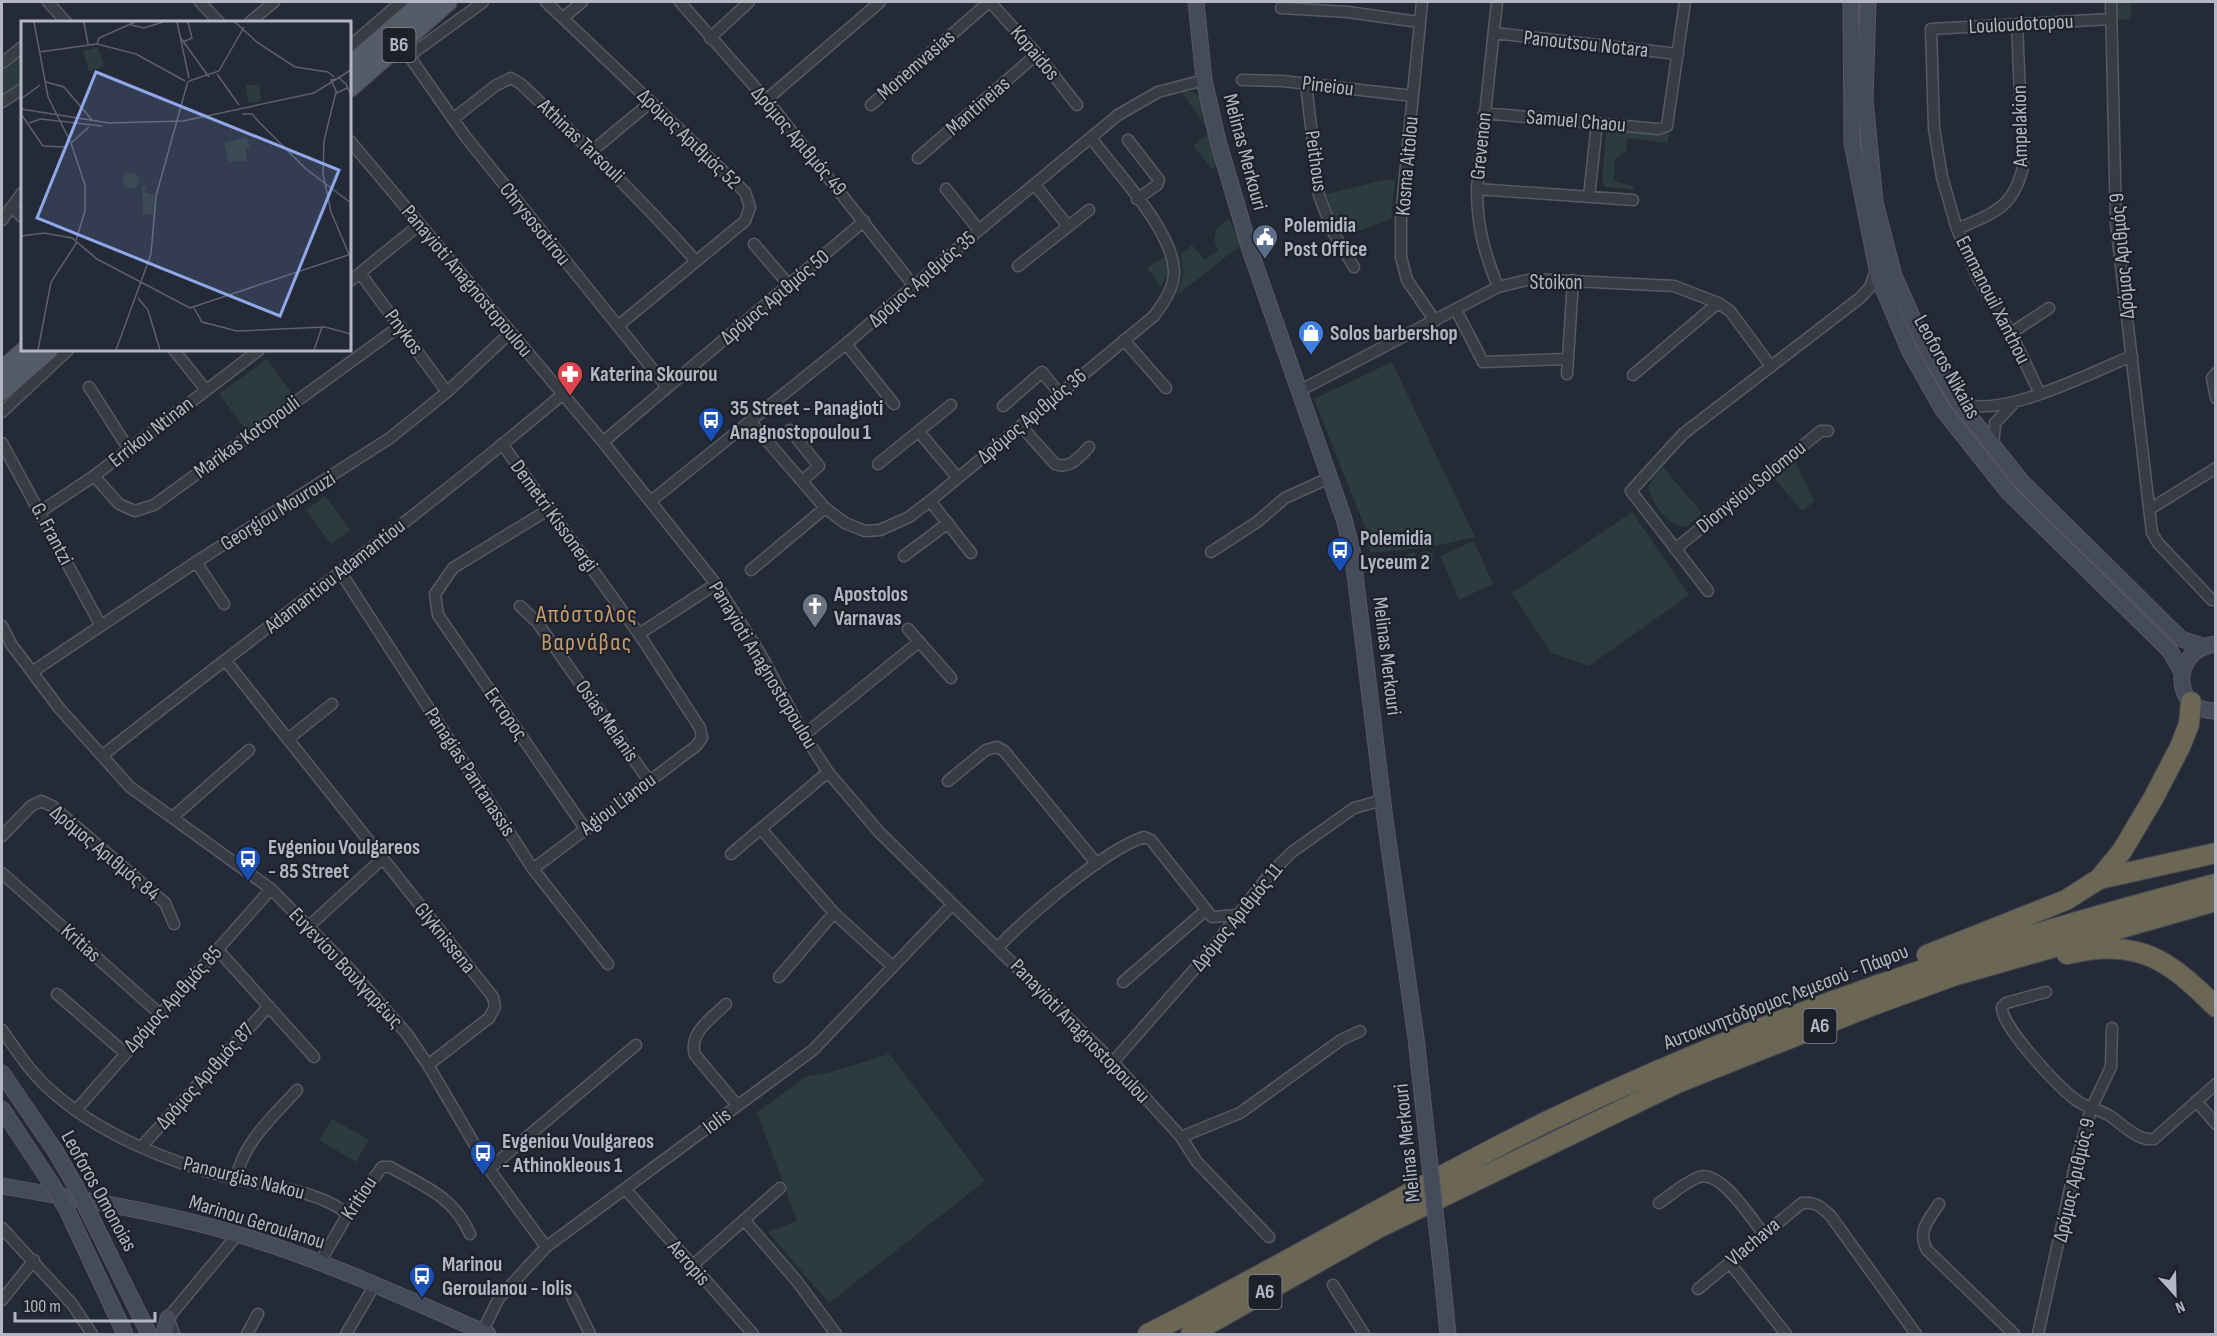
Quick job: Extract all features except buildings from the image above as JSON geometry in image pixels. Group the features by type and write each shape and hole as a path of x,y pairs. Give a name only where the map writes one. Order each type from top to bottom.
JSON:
{"highway":[{"path":"1776,1021 1858,982 2066,900 2099,879 2122,852 2180,747 2188,724 2191,702"},
{"path":"2099,879 2216,853"},
{"name":"Αυτοκινητόδρομος Λεμεσού - Πάφου","path":"1332,1244 1550,1121 1670,1065 1776,1021 1959,958 2130,906 2216,884"},
{"name":"Αυτοκινητόδρομος Λεμεσού - Πάφου","path":"1332,1244 1677,1083 1792,1037 1953,976 2216,901"},
{"path":"1792,1037 2058,956 2113,947 2154,956 2166,963 2216,1007"},
{"name":"A6","path":"1163,1335 1214,1301 1332,1244"},
{"name":"A6","path":"1192,1334 1332,1244"},
{"path":"1148,1335 1214,1301"}],"main road":[{"name":"B6","path":"351,64 423,2"},
{"name":"B6","path":"351,87 448,2"},
{"name":"Melinas Merkouri","path":"1196,2 1204,80 1218,141 1250,250 1352,550 1416,1038 1448,1335"},
{"name":"Leoforos Nikaias","path":"1851,2 1851,143 1877,266 1887,299 1910,352 1943,410 1966,443 2008,492 2170,651 2182,672 2181,683 2191,702"},
{"name":"Leoforos Nikaias","path":"1868,2 1865,100 1875,202 1894,276 1926,348 1956,399 2022,482 2181,639 2209,645"},
{"path":"2,370 24,351"},
{"path":"2,391 48,351"},
{"path":"2182,672 2193,652 2209,645"},
{"path":"2191,702 2200,708 2216,711"},
{"name":"Leoforos Omonoias","path":"2,1073 56,1152 75,1185 149,1335"},
{"name":"Leoforos Omonoias","path":"2,1109 67,1210 125,1335"},
{"name":"Marinou Geroulanou","path":"2,1186 168,1216 237,1234 320,1262 485,1333"},
{"path":"165,1335 168,1318"}],"street":[{"path":"48,2 61,21"},
{"path":"200,2 216,19"},
{"path":"251,21 274,2"},
{"path":"351,45 401,2"},
{"name":"Chrysosotirou","path":"483,2 409,56 453,119 524,212 619,325 667,387"},
{"name":"Δρόμος Αριθμός 52","path":"546,2 745,192 750,207 745,221 619,325"},
{"path":"563,18 582,2"},
{"name":"Δρόμος Αριθμός 49","path":"680,2 766,100 913,285"},
{"path":"710,38 749,2"},
{"path":"766,100 880,2"},
{"name":"Kopaidos","path":"990,2 1037,54 1077,105"},
{"name":"Monemvasias","path":"871,105 990,2"},
{"name":"Kosma Aitolou","path":"1422,2 1401,217 1401,257 1407,280 1435,321"},
{"name":"Grevenon","path":"1497,2 1477,189 1477,220 1482,246 1498,286"},
{"path":"1678,54 1685,2"},
{"name":"Δρόμος Αριθμός 9","path":"2111,2 2116,223 2152,533 2158,543 2212,600"},
{"path":"1281,8 1348,7 1419,22"},
{"name":"Louloudotopou","path":"1931,29 2111,19"},
{"name":"Ampelakion","path":"1957,229 2001,209 2018,189 2023,167 2017,24"},
{"name":"Emmanouil Xanthou","path":"1931,29 1934,128 1942,177 1957,229 1978,278 2011,333 2039,392"},
{"name":"Panoutsou Notara","path":"1494,33 1678,54"},
{"path":"2,63 21,48"},
{"name":"Mantineias","path":"918,158 1037,54"},
{"name":"Samuel Chaou","path":"1484,113 1658,129 1667,126 1678,54"},
{"name":"Athinas Tarsouli","path":"453,119 495,86 511,78 521,84 592,151 647,206 695,260"},
{"name":"Δρόμος Αριθμός 35","path":"651,501 846,344 913,285 1118,115 1158,92 1204,80"},
{"name":"Pineiou","path":"1242,80 1306,84 1413,96"},
{"name":"Peithous","path":"1306,84 1319,195 1333,232 1354,267"},
{"path":"2,102 21,90"},
{"path":"592,151 651,102"},
{"path":"1588,197 1597,123"},
{"name":"Δρόμος Αριθμός 36","path":"750,421 825,508 845,523 865,531 880,530 897,524 930,501 1125,340 1154,315 1168,296 1174,272 1170,246 1091,138"},
{"path":"1128,140 1159,180 1157,185 1137,199"},
{"name":"Panayioti Anagnostopoulou","path":"351,142 603,442 716,584 760,653 804,735 828,772 879,832 952,905 999,947 1113,1062 1181,1137 1197,1162 1269,1237"},
{"path":"1035,185 1068,226"},
{"path":"946,189 979,230"},
{"path":"1477,189 1633,200"},
{"path":"2,220 21,194"},
{"path":"12,207 21,216"},
{"path":"1018,267 1089,210"},
{"name":"Δρόμος Αριθμός 50","path":"603,442 864,221"},
{"path":"351,280 419,225"},
{"path":"754,244 789,285"},
{"path":"1708,591 1631,491 1683,434 1860,298 1870,287 1877,266"},
{"name":"Pnykos","path":"360,273 447,392"},
{"name":"Stoikon","path":"1299,391 1498,286 1532,279 1674,286 1718,303 1730,311 1770,365"},
{"path":"1567,374 1573,280"},
{"path":"1860,298 1872,295 1887,299"},
{"path":"1633,375 1718,303"},
{"path":"2011,333 2049,308"},
{"path":"1456,310 1483,362 1568,360"},
{"name":"Marikas Kotopouli","path":"94,476 119,504 135,511 154,506 400,326"},
{"name":"Georgiou Mourouzi","path":"32,672 196,562 356,462 447,392 510,333"},
{"path":"1125,340 1166,388"},
{"path":"846,344 894,404"},
{"path":"2,412 67,351"},
{"path":"175,351 206,390"},
{"name":"Errikou Ntinan","path":"40,512 94,476 259,351"},
{"path":"1956,399 1977,408 2013,404 2132,356"},
{"path":"1003,406 1042,372 1059,393"},
{"path":"2216,373 2212,378 2216,398"},
{"path":"89,387 128,448"},
{"name":"Adamantiou Adamantiou","path":"103,755 341,573 563,394"},
{"path":"1993,447 1995,423 2013,404"},
{"path":"878,464 951,405"},
{"path":"1021,426 1055,464 1062,467 1068,466 1089,447"},
{"path":"790,430 819,466 802,481"},
{"name":"Dionysiou Solomou","path":"1675,549 1821,430 1828,430"},
{"path":"919,432 957,477"},
{"name":"G. Frantzi","path":"2,443 101,626"},
{"name":"Demetri Kissonergi","path":"502,444 639,634 700,728 702,738"},
{"path":"2150,509 2216,468"},
{"path":"1211,552 1257,522 1285,498 1329,478"},
{"path":"930,501 970,553"},
{"path":"751,570 825,508"},
{"name":"Εκτορος","path":"548,510 453,568 435,594 438,615 586,830"},
{"path":"904,556 948,523"},
{"path":"196,562 224,604"},
{"name":"Panagias Pantanassis","path":"341,573 533,869 608,964"},
{"path":"639,634 716,584"},
{"name":"Osias Melanis","path":"520,606 537,622 649,781"},
{"name":"Ευγενίου Βουλγαρέως","path":"2,626 59,708 130,787 271,890 347,966 407,1034 428,1065 489,1169 546,1247"},
{"path":"908,629 951,678"},
{"path":"804,735 919,642"},
{"name":"Glyknissena","path":"225,660 493,997 495,1007 489,1018 428,1065"},
{"path":"288,739 332,704"},
{"name":"Agiou Lianou","path":"533,869 702,738"},
{"path":"948,781 986,750 997,747 1004,751 1097,864"},
{"path":"173,817 249,750"},
{"path":"731,854 828,772"},
{"name":"Δρόμος Αριθμός 11","path":"1113,1062 1207,955 1269,874 1292,852 1354,808 1383,800"},
{"name":"Δρόμος Αριθμός 84","path":"2,836 31,806 41,801 52,806 165,903 174,924"},
{"path":"761,829 834,913 893,966"},
{"path":"999,947 1018,926 1097,864 1144,837 1151,840 1206,910 1217,918 1225,914 1238,915"},
{"path":"308,927 382,858"},
{"name":"Kritias","path":"2,873 160,1014"},
{"name":"Δρόμος Αριθμός 85","path":"76,1110 271,890"},
{"name":"Iolis","path":"485,1333 499,1298 546,1247 813,1050 952,905"},
{"path":"1123,982 1206,910"},
{"path":"778,977 834,913"},
{"path":"218,950 314,1057"},
{"path":"2046,992 2006,1003 2002,1013 2042,1068 2076,1100 2091,1109 2106,1113 2148,1140 2154,1139 2216,1084"},
{"path":"57,994 125,1053"},
{"path":"726,1004 695,1035 692,1045 695,1055 737,1105"},
{"name":"Δρόμος Αριθμός 87","path":"142,1146 269,1006"},
{"name":"Δρόμος Αριθμός 9","path":"2038,1335 2075,1166 2091,1109 2111,1067 2112,1028"},
{"name":"Panourgias Nakou","path":"2,1030 30,1069 48,1088 76,1110 142,1146 196,1169 319,1197 348,1214"},
{"path":"1181,1137 1240,1113 1341,1040 1360,1031"},
{"path":"489,1169 636,1045"},
{"path":"236,1179 239,1163 247,1147 297,1090"},
{"path":"2196,1101 2216,1124"},
{"name":"Kritiou","path":"320,1262 348,1214 382,1167 390,1167 446,1198 461,1215 470,1234"},
{"path":"1659,1203 1698,1177 1710,1175 1720,1181 1763,1233"},
{"path":"692,1266 780,1188"},
{"name":"Aeropis","path":"626,1190 753,1335"},
{"name":"Vlachava","path":"1698,1288 1763,1233 1802,1203 1810,1201 1818,1204 1830,1215 1912,1333"},
{"path":"1939,1204 1922,1230 1922,1240 1927,1250 2014,1335"},
{"path":"745,1221 796,1280 836,1335"},
{"path":"2,1228 34,1260 72,1305 92,1335"},
{"path":"174,1335 168,1318 237,1234"},
{"path":"2,1300 34,1260"},
{"path":"1729,1262 1786,1335"},
{"path":"1333,1285 1364,1335"},
{"path":"346,1335 374,1286"},
{"path":"572,1297 590,1335"},
{"path":"247,1335 258,1314"}],"shaded area":[{"path":"2115,2 2131,2 2131,19 2116,20"},
{"path":"21,53 21,84 2,96 2,68"},
{"path":"1187,90 1201,97 1218,164 1212,169 1193,146 1208,133 1203,122 1181,92"},
{"path":"1610,126 1669,132 1667,143 1627,138 1626,151 1615,159 1614,181 1633,186 1633,190 1606,187 1602,181 1606,130"},
{"path":"1387,179 1395,181 1391,219 1355,232 1342,229 1332,211 1327,194"},
{"path":"1229,219 1241,245 1176,296 1183,276 1181,254 1192,245 1205,260 1218,250 1214,239 1217,228"},
{"path":"1168,254 1168,273 1161,287 1147,268"},
{"path":"267,359 293,395 246,430 219,394"},
{"path":"1392,362 1475,537 1431,547 1370,553 1364,525 1314,399"},
{"path":"1795,462 1815,501 1802,511 1775,479"},
{"path":"1663,467 1702,513 1687,527 1673,523 1667,518 1657,507 1650,493 1648,486"},
{"path":"325,496 350,530 331,544 306,510"},
{"path":"1632,512 1689,595 1589,666 1551,653 1512,593"},
{"path":"1474,541 1493,584 1459,600 1440,556"},
{"path":"1426,551 1431,553 1433,558 1431,563 1426,565 1421,563 1419,558 1421,553"},
{"path":"1415,553 1417,566 1407,569 1405,555"},
{"path":"889,1054 985,1181 829,1303 768,1232 797,1221 757,1112 807,1076 828,1073"},
{"path":"332,1119 369,1140 356,1162 319,1140"}],"place":[{"name":"Polemidia Post Office","path":"1265,260"},
{"name":"Solos barbershop","path":"1311,356"},
{"name":"Katerina Skourou","path":"570,397"},
{"name":"35 Street - Panagioti Anagnostopoulou 1","path":"711,443"},
{"name":"Polemidia Lyceum 2","path":"1340,573"},
{"name":"Apostolos Varnavas","path":"815,629"},
{"name":"Evgeniou Voulgareos - 85 Street","path":"248,882"},
{"name":"Evgeniou Voulgareos - Athinokleous 1","path":"483,1176"},
{"name":"Marinou Geroulanou - Iolis","path":"422,1299"}],"district":[{"name":"Απόστολος Βαρνάβας","path":"587,628"}]}
